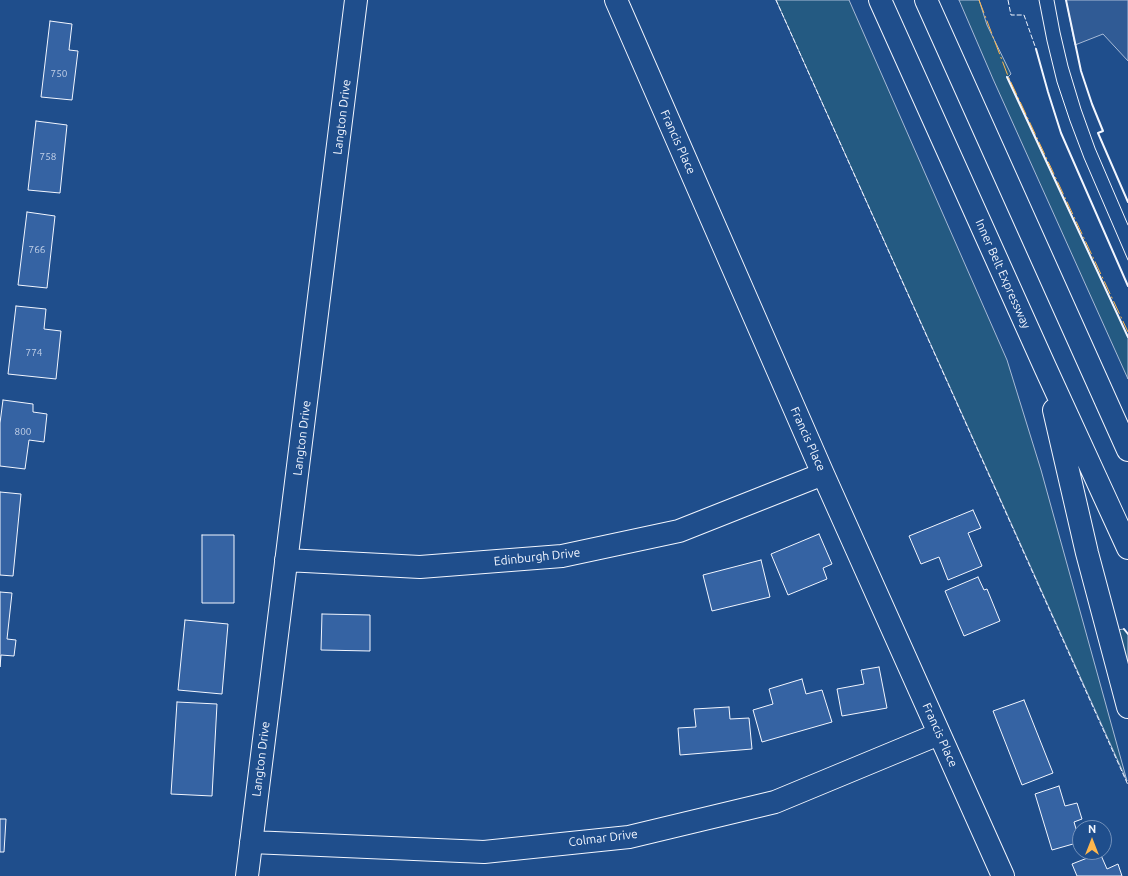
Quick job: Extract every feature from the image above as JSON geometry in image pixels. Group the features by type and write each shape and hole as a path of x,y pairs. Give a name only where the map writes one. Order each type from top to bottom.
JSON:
{"main road":[{"name":"Langton Drive","path":"247,876 356,0"},
{"name":"Francis Place","path":"616,0 824,474 1003,876"},
{"name":"Inner Belt Expressway","path":"880,0 1128,548"},
{"path":"926,0 1128,450"},
{"path":"1045,367 1087,553 1128,707"},
{"name":"Edinburgh Drive","path":"286,560 420,567 562,556 678,531 824,474"},
{"name":"Colmar Drive","path":"251,842 484,852 630,837 775,802 940,734"}],"shaded area":[{"path":"776,0 849,0 1007,360 1041,470 1127,781"},
{"path":"959,0 979,0 987,25 1011,74 1008,77 1128,337 1128,379 993,79"},
{"path":"1066,0 1128,0 1128,61 1103,34 1075,45"},
{"path":"1124,629 1128,634 1128,671 1117,630"}],"building":[{"path":"50,21 72,24 69,50 78,51 72,100 41,97"},
{"path":"36,121 67,125 60,193 28,190"},
{"path":"27,212 55,216 47,288 18,285"},
{"path":"16,306 46,309 44,329 61,331 56,379 8,374"},
{"path":"3,400 33,404 33,412 47,414 44,442 29,440 25,469 0,466 0,423"},
{"path":"0,492 21,494 13,576 0,575"},
{"path":"973,510 981,528 968,533 982,566 948,580 939,557 921,564 909,536"},
{"path":"819,534 832,564 823,568 827,579 788,595 771,554"},
{"path":"202,535 234,535 234,603 202,603"},
{"path":"761,560 770,597 712,611 703,575"},
{"path":"978,577 984,590 987,589 1000,621 964,636 945,591"},
{"path":"0,592 12,593 7,639 16,640 14,656 1,655 0,667"},
{"path":"322,614 370,615 370,651 321,650"},
{"path":"185,620 228,624 222,694 178,690"},
{"path":"879,667 887,708 842,716 837,689 864,684 861,670"},
{"path":"802,679 806,694 822,690 832,722 762,742 753,710 773,704 769,689"},
{"path":"1024,700 1053,773 1022,785 993,711"},
{"path":"177,702 217,704 212,796 171,794"},
{"path":"729,707 730,719 749,718 752,749 680,755 678,728 696,727 694,709"},
{"path":"1059,786 1065,806 1077,803 1082,819 1072,820 1072,844 1052,850 1035,794"},
{"path":"0,819 6,819 4,852 0,852"},
{"path":"1082,860 1103,860 1107,869 1118,864 1122,876 1077,876 1072,864"}],"tram line":[{"path":"1039,0 1057,82 1070,121 1084,158 1128,260"},
{"path":"1054,0 1068,66 1081,109 1095,148 1128,225"}],"fence":[{"path":"776,0 1128,785"},
{"path":"1008,0 1011,15 1024,15 1036,49"}],"wall":[{"path":"1066,0 1081,71 1103,131 1098,133 1128,202"},
{"path":"1036,49 1061,133 1128,286"},
{"path":"1007,77 1128,337"},
{"path":"1124,629 1128,634"}],"power":[{"path":"979,0 1008,76 1128,332"}]}
